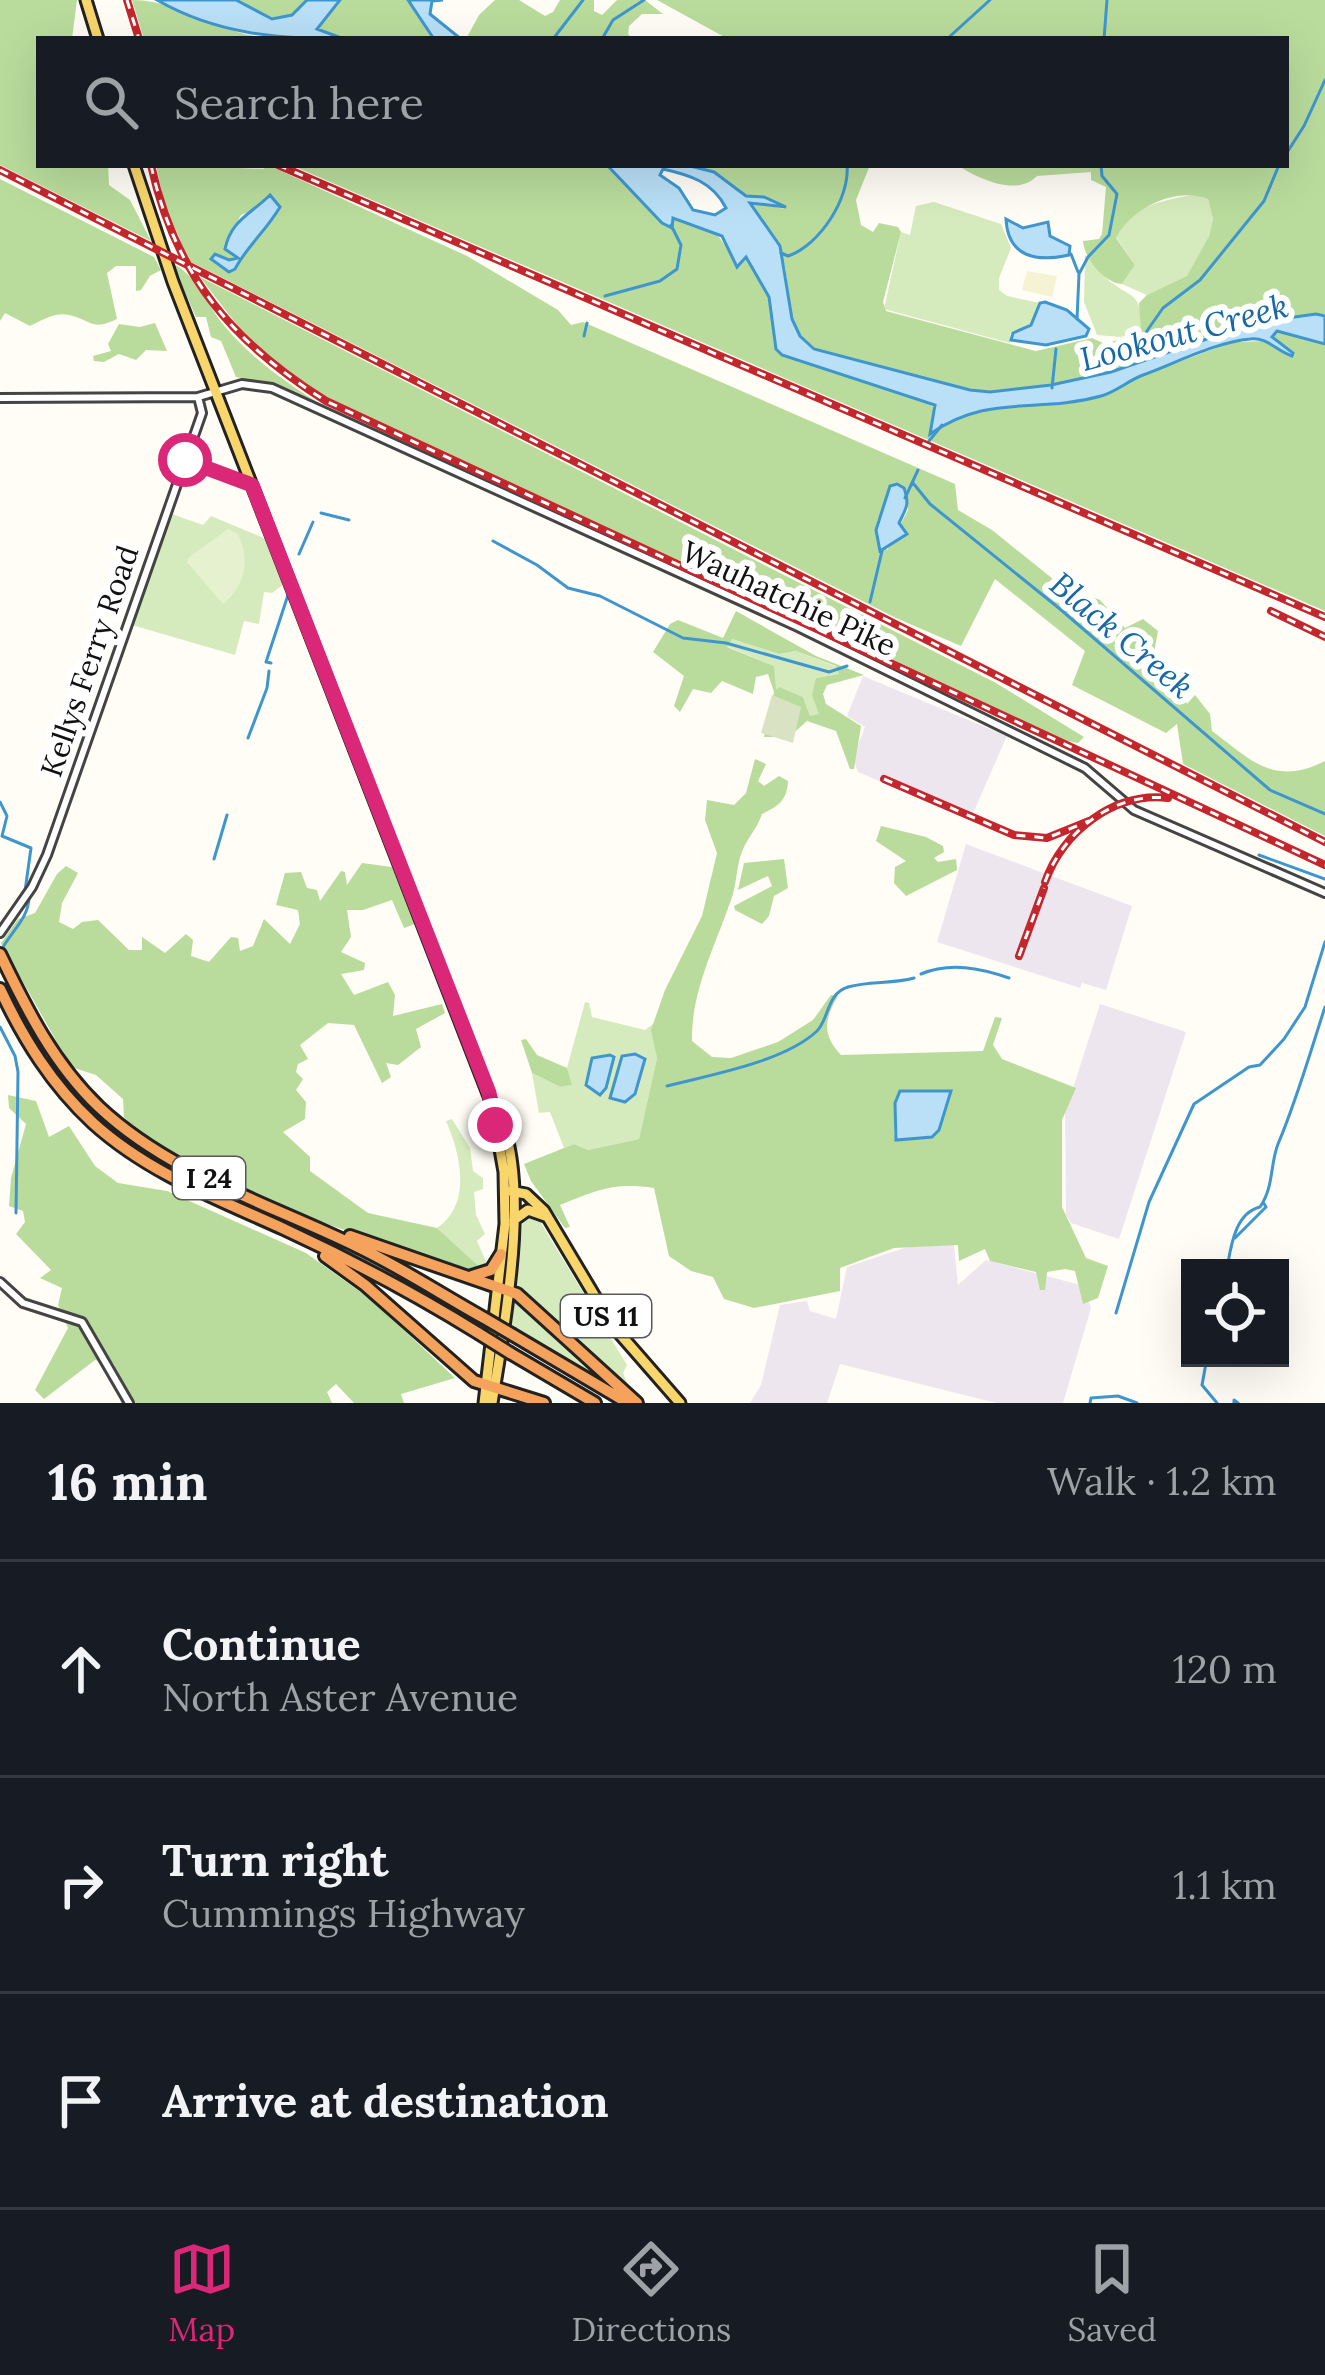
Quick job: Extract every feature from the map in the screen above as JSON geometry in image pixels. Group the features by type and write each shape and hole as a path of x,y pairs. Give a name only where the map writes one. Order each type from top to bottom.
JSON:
{"highway":[{"name":"I 24","path":"1,957 39,1032 98,1106 160,1153 392,1264 633,1403"},
{"name":"I 24","path":"0,989 52,1080 104,1133 165,1174 372,1271 596,1403"},
{"path":"285,1213 502,1288 633,1403"},
{"path":"287,1231 365,1285 490,1388 544,1403"},
{"path":"466,1276 490,1270 501,1255"},
{"path":"492,1403 521,1396"}],"main road":[{"path":"86,0 97,36"},
{"path":"135,168 171,278 492,1104 514,1220 502,1288 492,1403"},
{"path":"492,1104 503,1121 522,1184 537,1203"},
{"path":"502,1288 512,1161"},
{"name":"US 11","path":"510,1191 537,1203 620,1336 680,1403"},
{"path":"514,1220 532,1210 548,1218"}],"street":[{"name":"Wauhatchie Pike","path":"0,398 198,397 242,384 272,388 798,627 1085,768 1134,810 1325,892"},
{"name":"Kellys Ferry Road","path":"0,933 32,887 47,855 202,412 198,397"},
{"path":"185,460 252,485"},
{"path":"0,1282 28,1306 82,1322 129,1403"}],"shaded area":[{"path":"1027,271 1057,276 1052,297 1022,290"},
{"path":"863,676 1007,736 970,820 858,772 853,758 865,727 847,716"},
{"path":"966,844 1132,906 1106,990 1082,983 1080,988 937,942"},
{"path":"1100,1004 1186,1032 1119,1239 1071,1223 1066,1215 1065,1113"},
{"path":"919,1243 954,1245 958,1285 986,1260 1084,1286 1091,1308 1063,1403 996,1403 840,1364 827,1403 750,1403 761,1385 780,1305 807,1301 810,1311 836,1319 847,1267"}],"green space":[{"path":"0,0 77,0 72,36 36,36 36,168 108,168 109,185 130,200 151,241 0,165"},
{"path":"132,0 175,8 257,36 143,36"},
{"path":"236,0 307,0 292,15 272,20"},
{"path":"340,0 408,0 432,36 332,36 321,33 318,26"},
{"path":"495,0 519,0 545,16 560,0 594,0 594,11 602,15 617,0 645,0 663,14 642,14 629,26 630,36 468,36 479,15"},
{"path":"657,0 1325,0 1325,316 1253,323 1111,372 990,392 814,349 800,336 792,319 785,266 749,202 785,209 764,197 746,196 714,172 698,168 869,168 856,200 861,225 873,232 879,223 901,232 883,302 886,311 1036,351 1092,338 1105,344 1141,332 1139,303 1187,276 1209,236 1213,219 1208,199 1169,198 1132,217 1116,238 1135,265 1122,284 1102,274 1084,248 1083,241 1099,239 1102,234 1106,187 1091,180 1091,172 1037,176 1009,185 963,168 1289,168 1289,36 723,36"},
{"path":"157,168 275,168 467,256 558,310 571,325 583,322 955,484 958,510 992,530 1058,583 1100,600 1125,628 1143,619 1158,631 1151,669 1165,685 1181,680 1187,704 1195,695 1210,714 1212,731 1239,752 1277,771 1325,761 1325,836 1183,764 1177,724 1166,733 1072,685 1085,651 995,579 961,646 896,618 189,261 164,202","holes":["270,196 279,207 246,251 231,265 224,269 216,260 219,255 238,258 227,239 241,215","904,488 908,510 887,550 877,521 886,504"]},
{"path":"298,168 610,168 662,223 671,218 712,232 736,266 746,256 769,298 776,348 782,355 917,397 953,418 995,405 1028,406 1103,396 1232,342 1267,341 1283,353 1293,353 1272,337 1277,331 1321,340 1325,344 1325,611"},
{"path":"0,179 154,257 161,270 136,291 136,266 116,266 107,273 117,319 108,323 96,325 64,314 30,326 5,313 0,321"},
{"path":"1196,194 1208,199 1213,219 1187,277 1147,295 1122,284 1135,265 1116,237 1123,226 1150,206"},
{"path":"934,202 1001,224 1011,248 999,290 1040,303 1031,325 1010,334 1010,343 884,309 901,232 910,235 916,206"},
{"path":"1085,255 1137,301 1142,331 1121,337 1097,335 1084,302"},
{"path":"172,263 196,283 248,351 324,406 277,385 236,377 221,341 211,337 206,317 196,317"},
{"path":"200,277 996,683 1084,737 1078,743 1062,740 325,398 251,343"},
{"path":"155,323 167,351 146,350 136,360 119,354 104,362 94,361 93,356 111,351 108,344 119,324"},
{"path":"169,513 203,525 211,516 266,539 284,584 272,593 264,592 259,624 244,621 235,655 132,625"},
{"path":"228,529 238,534 245,563 237,589 223,604 187,562"},
{"path":"736,611 816,656 864,675 827,685 823,694 826,704 861,726 854,769 850,769 836,731 807,721 789,737 764,737 774,692 768,674 756,677 753,694 722,681 711,693 693,689 680,712 674,706 684,676 653,652 670,624 678,620 723,638","holes":["732,639 779,654 796,651 836,666 839,674 816,678 812,695 819,714 810,716 803,697 779,687 776,690 774,666 727,647"]},
{"path":"732,639 779,654 796,651 837,667 840,674 816,678 819,715 810,716 803,697 780,688 776,691 774,666 726,646"},
{"path":"772,695 801,707 793,743 761,733"},
{"path":"755,759 766,764 758,781 764,786 779,776 788,781 784,798 762,814 742,852 733,894 700,985 692,1041 712,1057 731,1058 778,1042 813,1020 831,995 838,996 830,1012 828,1034 841,1055 983,1051 995,1017 1002,1018 993,1045 1002,1059 1076,1088 1062,1120 1062,1207 1086,1258 1108,1266 1098,1298 1083,1304 1075,1271 1047,1272 1045,1290 1040,1290 1036,1272 990,1261 985,1249 959,1261 958,1245 894,1248 840,1268 840,1291 754,1308 724,1299 713,1277 691,1271 669,1256 654,1188 606,1189 560,1205 570,1227 565,1228 531,1181 524,1164 574,1144 588,1150 639,1139 657,1058 651,1030 702,916 717,853 705,820 707,800 734,805 746,793","holes":["897,1095 950,1098 932,1137 894,1135"]},
{"path":"881,826 943,846 944,852 934,858 938,862 956,859 957,870 906,896 894,883 895,867 906,861 876,841"},
{"path":"784,859 788,888 774,896 762,924 735,910 734,906 772,886 768,876 738,890 744,863"},
{"path":"362,863 392,867 415,924 404,928 392,900 347,910 351,937 341,952 365,963 364,970 341,974 354,995 388,982 395,995 393,1016 442,1004 445,1013 416,1029 421,1047 398,1065 386,1063 391,1077 382,1083 354,1025 328,1023 300,1045 308,1059 298,1064 296,1072 303,1079 296,1090 306,1102 305,1119 283,1132 310,1157 310,1171 368,1213 437,1228 482,1269 474,1273 291,1212 141,1135 124,1117 123,1099 96,1075 71,1067 1,943 18,919 35,913 66,866 78,873 62,903 59,922 73,929 98,920 129,950 142,950 142,937 165,953 186,934 193,940 191,956 209,962 231,937 238,938 240,951 253,946 264,919 290,944 300,924 298,910 276,905 285,873 301,872 307,888 317,890 320,901 341,871 347,885"},
{"path":"585,1002 592,1017 645,1030 653,1024 657,1058 639,1139 588,1150 574,1144 564,1148 550,1112 539,1113 532,1073 560,1087 571,1085 567,1068","holes":["622,1056 645,1059 635,1093 625,1102 610,1095"]},
{"path":"526,1039 537,1055 567,1068 572,1085 560,1087 532,1073 521,1040"},
{"path":"8,1095 36,1101 49,1137 69,1126 95,1166 118,1183 167,1191 306,1253 373,1301 455,1378 401,1394 404,1403 354,1403 336,1384 327,1392 332,1403 121,1403 114,1364 95,1360 44,1399 35,1390 68,1328 58,1305 62,1288 40,1278 51,1270 16,1234 25,1222 23,1211 9,1206 11,1178 26,1124 9,1108"},
{"path":"452,1119 470,1148 473,1171 483,1178 483,1189 474,1192 476,1215 485,1234 477,1241 487,1264 482,1269 437,1228 448,1218 459,1193 459,1163 446,1121"},
{"path":"536,1215 627,1365 623,1373 632,1394 520,1291 516,1281 523,1219"},
{"path":"511,1297 615,1391 507,1326"}],"water":[{"path":"157,0 236,0 272,19 292,15 307,0 340,0 317,29 336,36 248,32"},
{"path":"408,0 443,0 432,1 430,14 457,36 432,36"},
{"path":"610,168 698,168 714,172 746,196 764,197 786,207 750,203 780,246 792,319 800,336 814,349 970,390 1051,385 1111,372 1253,323 1316,314 1325,316 1325,344 1277,331 1272,337 1292,356 1262,340 1237,341 1143,375 1101,396 973,413 930,434 935,405 782,355 776,349 769,297 746,257 737,267 722,236 673,218 672,228","holes":["663,169 707,186 726,208 715,215 693,210 679,188 660,175"]},
{"path":"270,195 280,207 229,272 211,259 215,254 238,258 225,249 232,231"},
{"path":"1006,219 1023,228 1048,222 1050,236 1070,246 1069,255 1026,254 1012,242"},
{"path":"1040,303 1067,310 1089,329 1086,336 1046,345 1011,340 1013,333 1031,325"},
{"path":"897,484 906,494 899,523 907,534 880,551 876,530 890,486"},
{"path":"635,1054 645,1059 635,1094 625,1102 610,1098 622,1056"},
{"path":"614,1057 600,1095 586,1085 592,1058"},
{"path":"900,1091 951,1091 939,1130 932,1137 896,1140 895,1103"}],"waterway":[{"path":"555,36 583,0"},
{"path":"604,36 613,20 644,0"},
{"path":"950,36 990,0"},
{"path":"1104,36 1107,0"},
{"path":"1289,149 1325,80"},
{"path":"781,253 788,256 800,250 822,231 844,192 847,168"},
{"path":"1077,319 1079,274 1109,235 1117,194 1101,168"},
{"name":"Lookout Creek","path":"1134,363 1142,338 1163,308 1200,280 1264,201 1278,168"},
{"path":"605,296 660,281 677,269 681,245 671,225"},
{"path":"1071,254 1078,272"},
{"path":"584,336 587,323"},
{"path":"1052,388 1056,349"},
{"name":"Black Creek","path":"929,441 942,425"},
{"name":"Black Creek","path":"905,498 918,470"},
{"name":"Black Creek","path":"913,483 930,504 1270,790 1325,814"},
{"path":"321,513 349,520"},
{"path":"299,554 313,522"},
{"path":"493,541 568,588 600,596 683,638 726,643 829,672 847,666"},
{"path":"870,602 882,551"},
{"path":"271,663 266,662 288,595"},
{"path":"857,644 864,618"},
{"path":"248,738 269,671"},
{"path":"0,802 7,816 2,836 31,848 25,891"},
{"path":"214,859 227,815"},
{"path":"1259,855 1325,879"},
{"path":"1,951 22,919 29,898"},
{"path":"1116,1313 1149,1202 1194,1104 1249,1067 1260,1065 1284,1039 1305,1007 1325,942"},
{"path":"921,974 965,968 1009,978"},
{"path":"667,1086 746,1066 803,1042 821,1026 841,990 914,978"},
{"name":"Black Creek","path":"1229,1259 1240,1223 1260,1207 1268,1192 1276,1152 1325,1007"},
{"path":"0,1027 18,1072 16,1213"},
{"name":"Black Creek","path":"1235,1238 1266,1207 1263,1202"},
{"name":"Black Creek","path":"1205,1367 1202,1385 1217,1403"},
{"name":"Black Creek","path":"1090,1403 1091,1398 1118,1396 1137,1403"},
{"path":"1234,1403 1238,1403"}],"railway":[{"path":"127,0 138,36"},
{"path":"152,168 175,240 212,302 262,355 326,401 1325,865"},
{"path":"285,168 1325,617"},
{"path":"0,170 1325,842"},
{"path":"1271,611 1325,637"},
{"path":"884,779 1014,835 1047,838 1089,821"},
{"path":"1045,882 1064,847 1093,819 1128,802 1168,798"},
{"path":"1019,956 1044,888"}],"route":[{"path":"185,460 252,485 489,1093 495,1125"}]}
